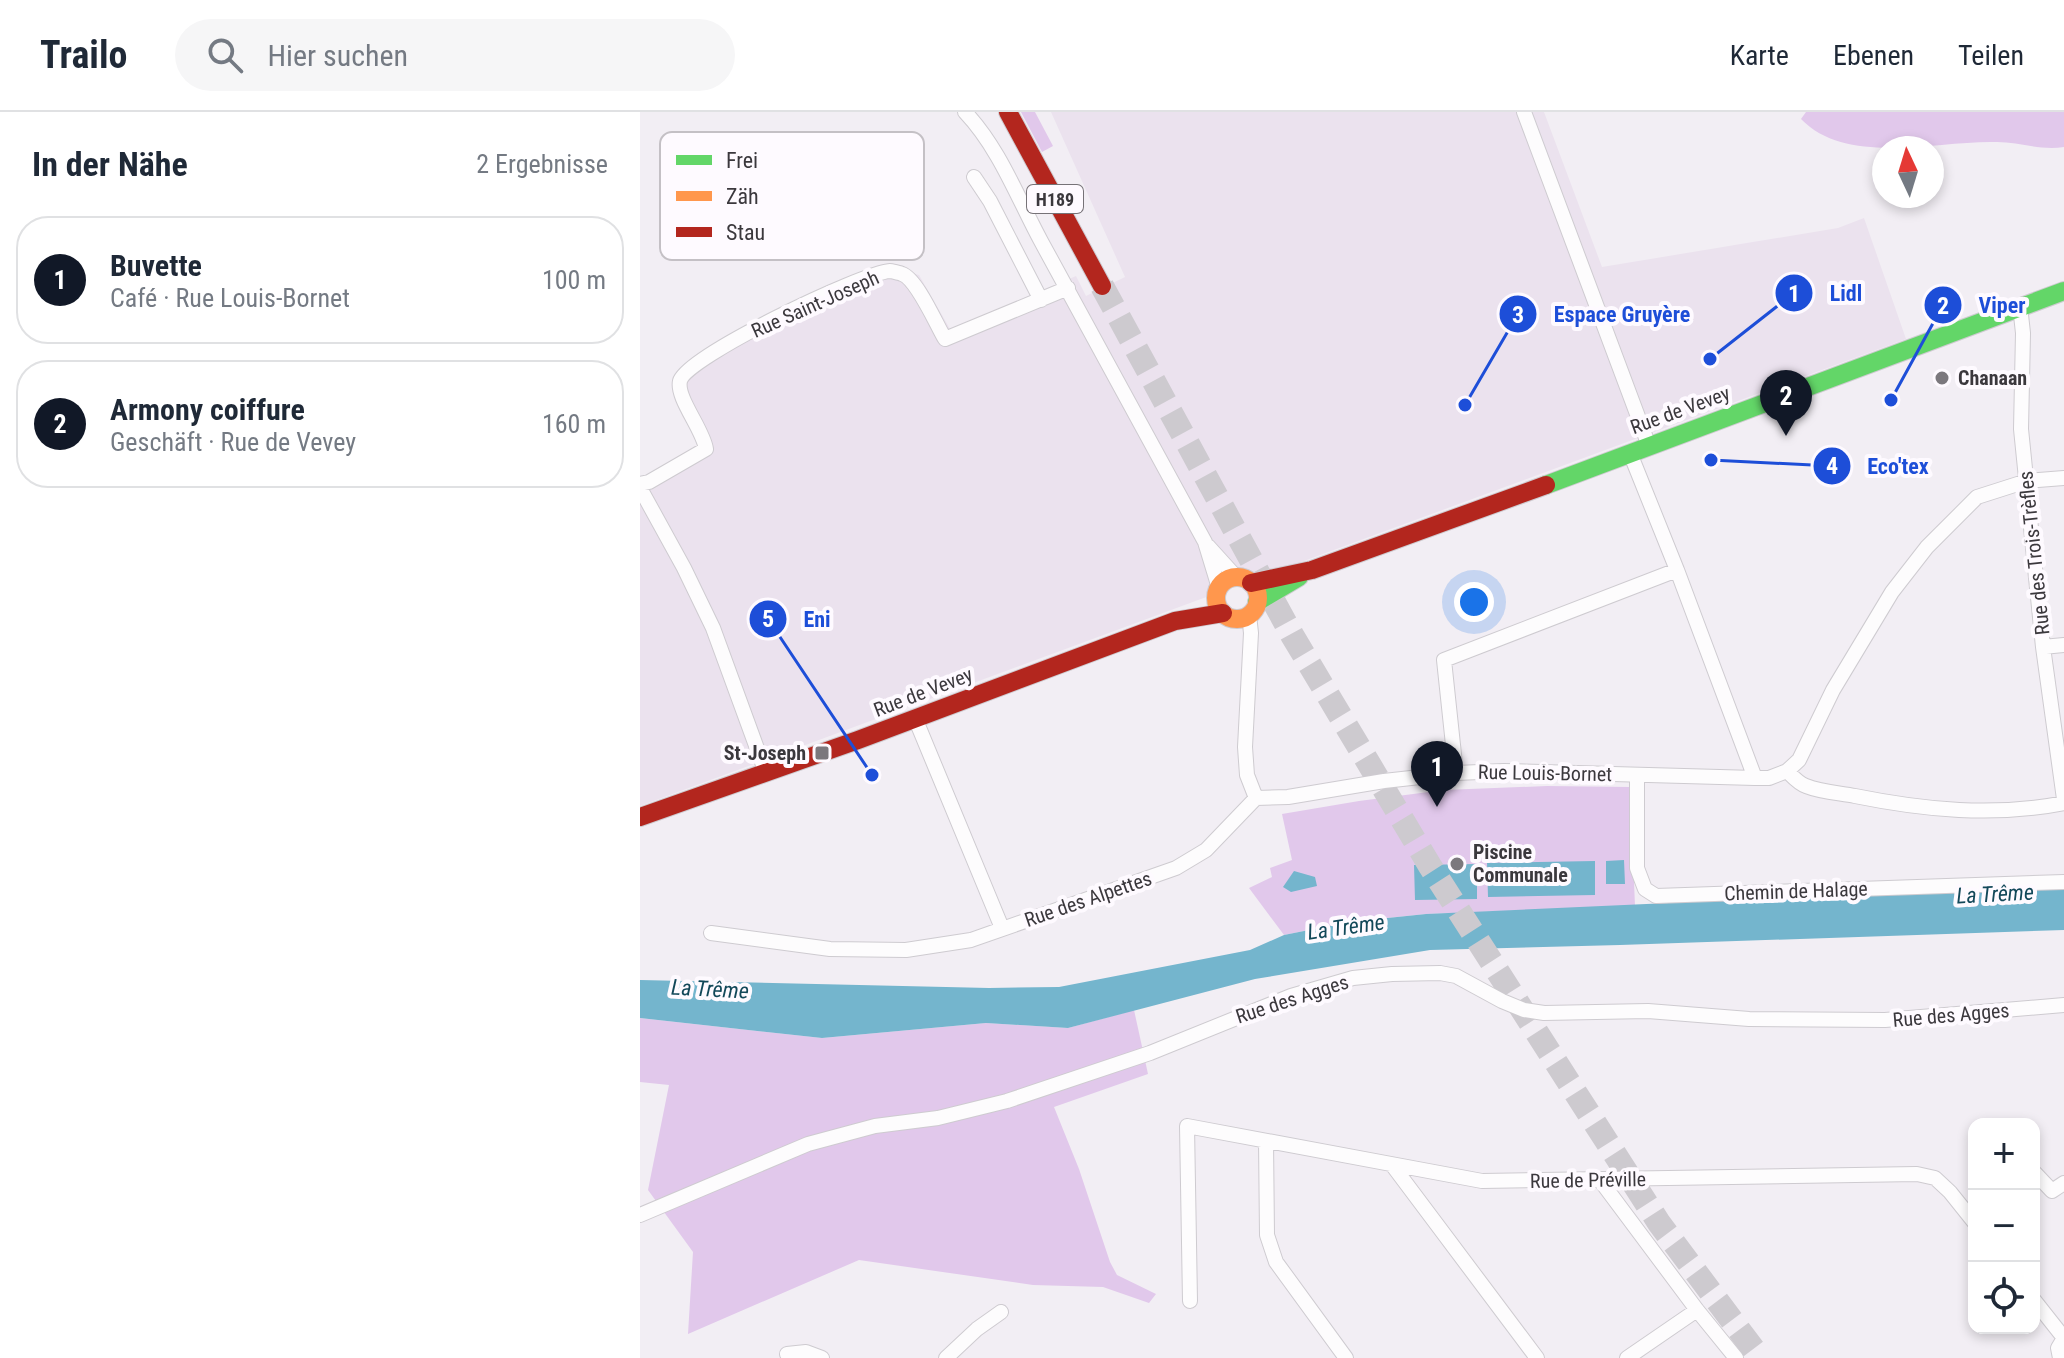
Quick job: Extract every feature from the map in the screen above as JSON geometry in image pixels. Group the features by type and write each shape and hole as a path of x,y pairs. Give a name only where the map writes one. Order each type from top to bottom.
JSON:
{"main road":[{"name":"H189","path":"1008,112 1102,286"},
{"name":"Rue de Vevey","path":"1175,621 1218,591 1227,580 1312,570 2064,291"},
{"name":"Rue de Vevey","path":"640,817 1175,621 1223,613 1238,619 1312,570"},
{"path":"1244,580 1257,593 1253,608"},
{"path":"1218,591 1217,604 1223,613"}],"street":[{"path":"965,112 999,161 1205,542 1218,591"},
{"path":"1524,112 1649,446"},
{"path":"974,177 990,201 1041,300"},
{"name":"Rue Saint-Joseph","path":"640,486 706,449 704,438 681,395 680,381 687,369 719,348 830,293 882,273 891,271 906,275 915,285 945,339 1068,288"},
{"name":"Rue des Trois-Trèfles","path":"2020,306 2023,333 2021,429 2043,647 2064,801"},
{"path":"1630,453 1755,778"},
{"path":"2064,478 2027,481 1977,497 1927,547 1892,592 1833,690 1799,760 1787,771 1804,786 1933,809 2000,811 2042,807 2064,801"},
{"path":"640,486 713,628 766,773"},
{"path":"1205,542 1244,580"},
{"path":"1456,773 1444,660 1677,570"},
{"path":"1253,608 1245,747 1247,775 1256,798"},
{"path":"2043,647 2064,645"},
{"path":"915,718 1002,928"},
{"name":"Rue Louis-Bornet","path":"1256,798 1288,797 1456,773 1504,771 1769,778 1787,771"},
{"name":"Chemin de Halage","path":"1637,775 1637,868 1645,889 1656,896 2064,882"},
{"name":"Rue des Alpettes","path":"711,933 830,949 906,950 971,940 1176,868 1206,850 1256,798"},
{"name":"Rue des Agges","path":"640,1215 808,1144 875,1126 938,1118 1007,1101 1150,1053 1291,996 1353,978 1440,973 1456,976 1524,1010 1544,1013 1648,1011 1749,1019 1885,1020 2064,1005"},
{"name":"Rue de Préville","path":"1190,1301 1187,1126 1482,1181 1917,1174 1935,1178 1968,1214"},
{"path":"1266,1141 1267,1235 1276,1262 1346,1358"},
{"path":"1393,1166 1537,1358"},
{"path":"2040,1178 2052,1191 2064,1183"},
{"path":"1600,1180 1736,1358"},
{"path":"2040,1308 2064,1338 2058,1348 2060,1358"},
{"path":"1627,1358 1697,1310"},
{"path":"946,1358 1001,1312"},
{"path":"787,1354 806,1352 822,1358"}],"shaded area":[{"path":"1021,112 1035,112 1053,146 1042,152"},
{"path":"1051,112 1544,112 1602,267 1838,228 1864,218 1906,339 640,806 640,479 696,448 700,441 677,380 823,290 911,273 919,275 950,329 1076,276 1086,296 1125,277"},
{"path":"1806,112 2064,112 2064,147 1997,142 1944,144 1944,136 1872,136 1872,147 1868,147 1843,143 1820,134 1801,119"},
{"name":"Piscine Communale","path":"1630,787 1635,906 1426,914 1349,922 1284,935 1249,888 1272,877 1270,868 1292,860 1282,814 1444,790"},
{"path":"1134,1010 1148,1074 1054,1107 1079,1169 1110,1262 1117,1275 1156,1294 1149,1303 1103,1287 1033,1285 859,1260 688,1334 693,1252 648,1190 669,1085 640,1082 640,1018 822,1038 986,1023 1068,1028"}],"water":[{"path":"1624,860 1625,884 1606,884 1606,861"},
{"path":"1595,861 1595,895 1488,897 1487,863"},
{"path":"1477,864 1477,899 1415,900 1414,865"},
{"path":"1294,871 1315,877 1317,886 1291,892 1283,887"},
{"name":"La Trême","path":"2064,888 2064,930 1430,950 1255,979 1068,1028 986,1023 822,1038 640,1018 640,980 1059,987 1250,950 1284,935 1349,922 1426,914"}],"tunnel":[{"path":"1102,286 1292,635 1430,866 1659,1223 1760,1358"}],"traffic: fast":[{"path":"1546,485 2064,291"},
{"path":"1257,602 1299,577"}],"traffic: slow":[{"path":"1237,577 1252,583 1258,598 1252,613 1237,619 1222,613 1216,598 1222,583 1237,577"}],"traffic: jam":[{"path":"1008,112 1102,286"},
{"path":"1251,583 1312,570 1546,485"},
{"path":"640,817 858,740 1175,621 1223,613"}],"place":[{"name":"Lidl","path":"1710,359"},
{"name":"Chanaan","path":"1942,378"},
{"name":"Viper","path":"1891,400"},
{"name":"Espace Gruyère","path":"1465,405"},
{"name":"Armony coiffure","path":"1786,436"},
{"name":"Eco'tex","path":"1711,460"},
{"name":"St-Joseph","path":"822,753"},
{"name":"Eni","path":"872,775"},
{"name":"Buvette","path":"1437,807"},
{"name":"Piscine Communale","path":"1457,864"}]}
